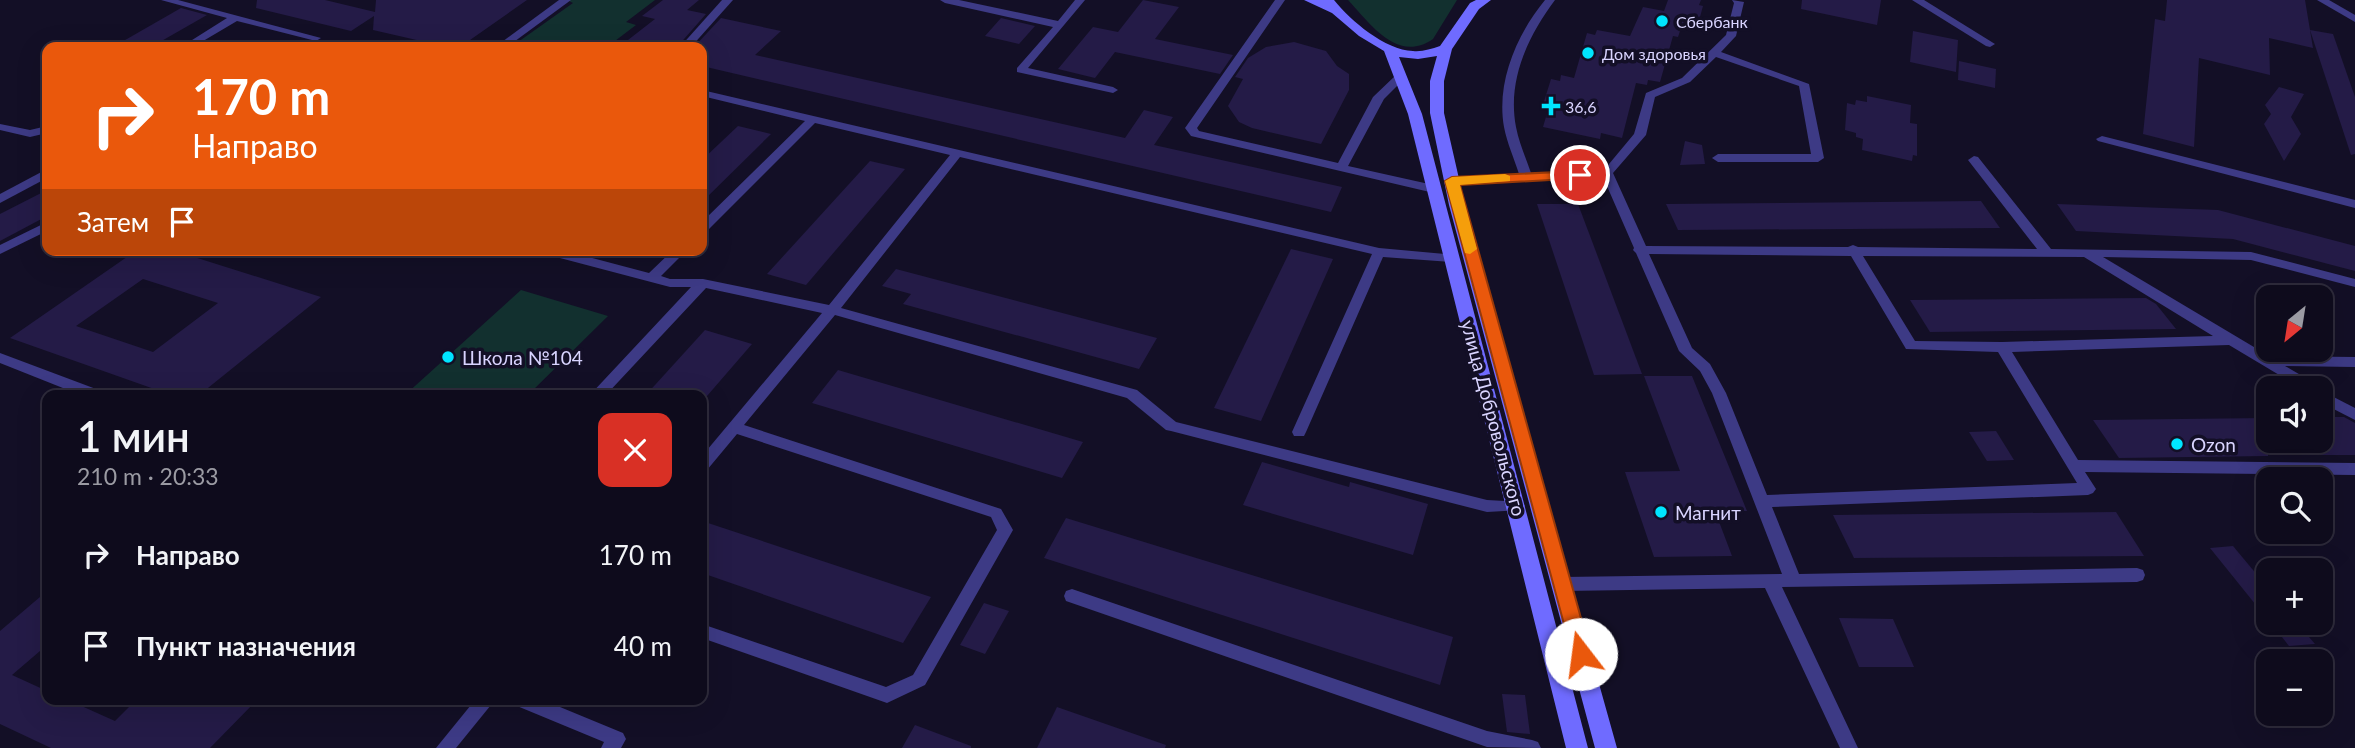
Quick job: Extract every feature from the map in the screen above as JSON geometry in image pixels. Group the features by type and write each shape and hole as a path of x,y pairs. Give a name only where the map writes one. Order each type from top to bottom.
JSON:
{"main road":[{"path":"1310,0 1330,5 1390,50 1409,55 1428,54 1445,49 1477,2"},
{"name":"улица Добровольского","path":"1445,49 1437,81 1437,113 1452,181 1606,748"},
{"name":"улица Добровольского","path":"1390,50 1415,114 1577,748"}],"lane":[{"path":"166,0 316,38"},
{"path":"548,0 564,1"},
{"path":"690,42 728,0"},
{"path":"946,0 1060,25"},
{"path":"1080,0 1021,70 1113,90"},
{"path":"1280,0 1191,128 1195,134 1434,189"},
{"path":"1526,177 1509,121 1511,89 1520,47 1539,12 1550,0"},
{"path":"1452,181 1607,173 1640,135 1650,94 1686,80 1731,36 1739,2 1737,0"},
{"path":"1917,0 1990,44"},
{"path":"2322,0 2355,19"},
{"path":"507,42 564,1"},
{"path":"194,42 235,18"},
{"path":"1714,53 1804,84 1818,158 1717,158"},
{"path":"1341,168 1379,97 1401,77"},
{"path":"707,94 956,155 1379,252 1451,258"},
{"path":"707,224 812,120"},
{"path":"0,127 30,134 42,130"},
{"path":"2102,139 2355,204"},
{"path":"707,460 956,155"},
{"path":"1974,160 2047,252"},
{"path":"1607,173 1686,351 1705,368 1719,393 1793,580"},
{"path":"0,199 42,176"},
{"path":"0,250 42,229"},
{"path":"1639,250 1853,249 2251,256 2355,283"},
{"path":"1853,249 1911,346 2002,347 2230,340"},
{"path":"1300,432 1379,252"},
{"path":"2084,252 2256,356"},
{"path":"568,256 670,283 703,283 832,310 1132,394 1171,426 1487,506 1517,506"},
{"path":"652,278 675,256"},
{"path":"602,390 703,283"},
{"path":"1762,501 2088,489 2002,347"},
{"path":"0,358 83,390"},
{"path":"2266,362 2290,376"},
{"path":"2333,362 2355,362"},
{"path":"2333,402 2355,415"},
{"path":"707,633 887,695 919,680 1005,530 996,513 735,428"},
{"path":"2074,466 2355,469"},
{"path":"1563,584 2137,575"},
{"path":"1770,580 1849,748"},
{"path":"1072,596 1487,739 1532,748"},
{"path":"445,748 482,705"},
{"path":"535,705 617,739 610,748"}],"green space":[{"path":"567,0 655,0 626,22 636,25 614,42 518,42 573,3"},
{"path":"1348,0 1457,0 1433,39 1408,47 1385,38"},
{"path":"521,290 608,316 533,390 411,390"}],"building":[{"path":"257,0 325,0 375,12 376,0 527,0 467,42 425,42 373,30 374,16 351,31 256,8"},
{"path":"663,0 699,0 687,10 706,14 681,42 625,42 655,19 642,16"},
{"path":"1143,0 1179,7 1155,39 1233,55 1220,74 1115,52 1095,78 1058,69 1093,27 1118,32"},
{"path":"1668,0 1701,0 1699,5 1703,6 1697,28 1682,25 1678,37 1673,36 1660,82 1648,80 1647,85 1636,83 1622,138 1601,133 1600,139 1543,127 1548,110 1542,108 1551,79 1560,81 1561,75 1574,78 1587,33 1595,35 1597,30 1630,36 1643,7 1664,11"},
{"path":"1802,0 1881,0 1877,25 1801,9"},
{"path":"2167,0 2305,0 2313,48 2269,38 2270,75 2199,58 2194,147 2143,134 2155,19 2165,21"},
{"path":"181,8 207,15 160,42 122,42"},
{"path":"721,18 781,31 755,55 1125,138 1144,110 1173,117 1154,145 1342,187 1331,212 707,67 707,42 699,42"},
{"path":"1001,18 1035,26 1019,44 985,36"},
{"path":"2310,30 2333,34 2355,97 2355,154 2351,155"},
{"path":"1913,31 1958,40 1956,72 1910,62"},
{"path":"1294,42 1326,51 1337,66 1349,74 1349,90 1321,144 1252,128 1239,122 1228,106 1243,79 1235,77 1248,58 1266,47"},
{"path":"1959,61 1996,69 1995,88 1958,80"},
{"path":"2279,87 2304,94 2291,117 2301,134 2284,161 2264,124 2271,114 2265,105"},
{"path":"1867,96 1911,105 1910,123 1917,124 1917,156 1913,155 1912,161 1862,150 1863,139 1856,137 1856,133 1845,130 1847,103 1855,105 1856,100 1867,102"},
{"path":"738,126 771,134 707,197 707,155"},
{"path":"1685,141 1702,145 1705,164 1680,165"},
{"path":"870,161 905,169 806,285 767,274"},
{"path":"42,193 42,219 0,241 0,214"},
{"path":"1981,201 2000,228 1678,230 1666,204"},
{"path":"1537,204 1578,204 1642,374 1594,375"},
{"path":"2057,204 2218,210 2355,246 2355,271 2233,239 2076,231"},
{"path":"1291,249 1333,259 1261,421 1214,408"},
{"path":"128,256 191,256 321,297 205,390 157,390 10,338","holes":["143,279 218,303 153,352 76,326"]},
{"path":"896,269 1157,338 1139,369 903,304 911,294 882,286"},
{"path":"2146,298 2156,304 2176,329 1930,332 1910,300"},
{"path":"705,330 752,344 707,396 707,390 650,390"},
{"path":"838,370 1083,442 1062,478 812,403"},
{"path":"1644,376 1692,376 1747,511 1715,511 1732,556 1654,557 1625,472 1680,471"},
{"path":"2333,417 2344,417 2355,423 2355,455 2320,455 2333,453"},
{"path":"2256,418 2256,453 2268,453 2268,456 2119,458 2093,420"},
{"path":"1996,431 2014,460 1987,461 1969,432"},
{"path":"1262,462 1349,487 1350,482 1428,504 1413,555 1243,505"},
{"path":"2116,512 2144,556 1854,558 1833,515"},
{"path":"1066,518 1453,637 1440,685 1044,558"},
{"path":"707,523 931,597 903,643 707,575"},
{"path":"2233,546 2256,574 2256,605 2210,548"},
{"path":"42,595 42,649 12,675 42,689 42,705 79,705 115,721 131,705 252,705 210,748 51,748 0,724 0,631"},
{"path":"984,603 1009,611 985,654 960,645"},
{"path":"1839,618 1893,619 1914,667 1859,667"},
{"path":"2280,635 2307,635 2315,644 2289,646"},
{"path":"1502,694 1525,695 1530,734 1507,732"},
{"path":"1057,707 1166,745 1165,748 1037,748"},
{"path":"915,725 971,746 971,748 902,748"}],"slow traffic":[{"path":"1470,249 1452,181 1505,179"}],"place":[{"name":"Сбербанк","path":"1662,21"},
{"name":"Дом здоровья","path":"1588,53"},
{"name":"36,6","path":"1551,106"},
{"name":"Школа №104","path":"448,357"},
{"name":"Ozon","path":"2177,444"},
{"name":"Магнит","path":"1661,512"}],"route":[{"path":"1580,175 1452,181 1581,654"}]}
